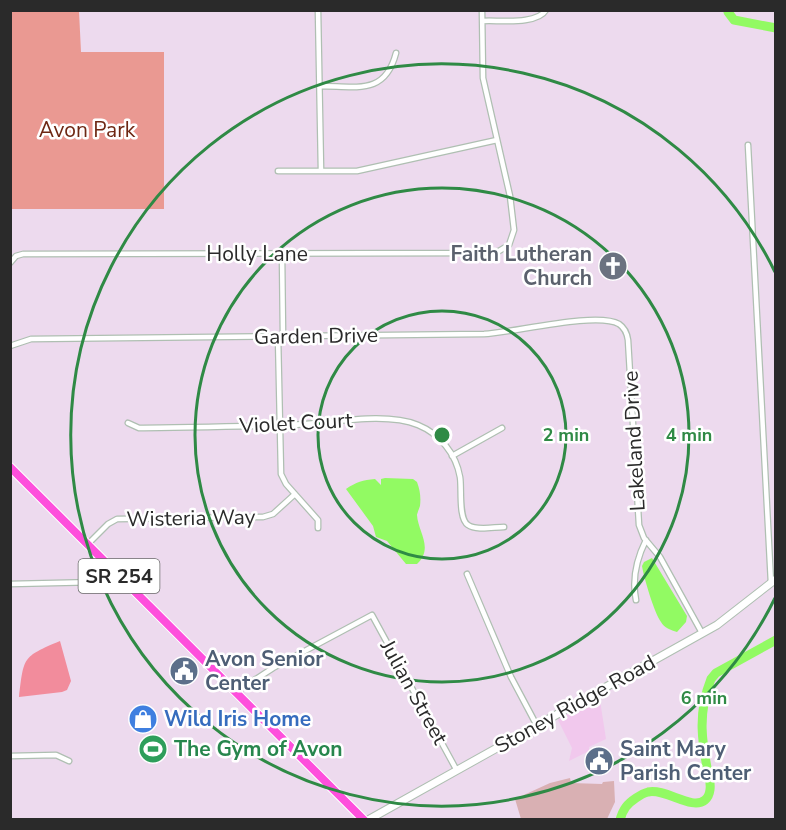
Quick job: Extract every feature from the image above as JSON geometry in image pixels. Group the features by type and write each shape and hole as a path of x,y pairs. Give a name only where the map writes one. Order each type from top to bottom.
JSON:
{"main road":[{"name":"SR 254","path":"10,467 366,819"}],"street":[{"path":"318,10 321,171"},
{"path":"278,171 364,170 497,140 483,78 483,10"},
{"path":"483,21 532,20 543,15 546,10"},
{"path":"320,86 366,86 380,82 389,73 396,53"},
{"name":"Holly Lane","path":"10,263 16,256 24,254 490,253 506,248 512,241 510,196 497,140"},
{"path":"747,146 773,581"},
{"path":"282,254 280,474 318,520 318,528"},
{"name":"Garden Drive","path":"10,346 31,339 491,333 547,324 602,321 612,321 621,325 628,340"},
{"name":"Lakeland Drive","path":"628,340 639,525 646,540 660,557 702,633"},
{"name":"Violet Court","path":"128,423 139,428 279,425 345,420 404,421 416,424 432,433 445,445 452,456"},
{"path":"502,428 452,456 461,483 463,520 472,527 504,527"},
{"name":"Wisteria Way","path":"88,544 108,524 117,519 263,517 273,514 295,494"},
{"name":"Lakeland Drive","path":"636,600 638,558 646,540"},
{"path":"10,584 98,582 114,570"},
{"path":"467,574 512,677 536,724"},
{"name":"Stoney Ridge Road","path":"366,819 717,625 773,581"},
{"name":"Julian Street","path":"236,692 273,668 372,615 456,769"},
{"path":"10,756 56,755 69,761"}],"shaded area":[{"path":"371,479 375,479 381,485 381,479 413,479 417,482 420,491 420,506 417,515 425,546 422,558 417,564 406,564 387,541 376,537 373,526 346,489 356,483"},
{"path":"652,558 687,616 686,622 677,632 662,624 655,611 642,566 644,562"},
{"path":"60,641 71,681 67,690 19,697 22,674 27,660 38,651"},
{"path":"599,694 606,739 589,747 589,751 569,761 572,748 556,716"},
{"path":"570,778 571,783 602,784 614,781 615,802 607,819 521,819 515,799 550,783"}],"green space":[{"name":"Avon Park","path":"11,11 79,11 81,52 164,52 164,209 11,209"}],"waterway":[{"path":"729,10 734,20 776,28"},
{"path":"620,820 628,805 637,797 648,792 663,793 693,803 700,803 707,798 710,784 704,753 702,716 711,679 716,673 776,640"}],"place":[{"name":"Faith Lutheran Church","path":"613,266"},
{"name":"Avon Senior Center","path":"184,671"},
{"name":"Wild Iris Home","path":"143,719"},
{"name":"The Gym of Avon","path":"153,749"},
{"name":"Saint Mary Parish Center","path":"599,761"}]}
